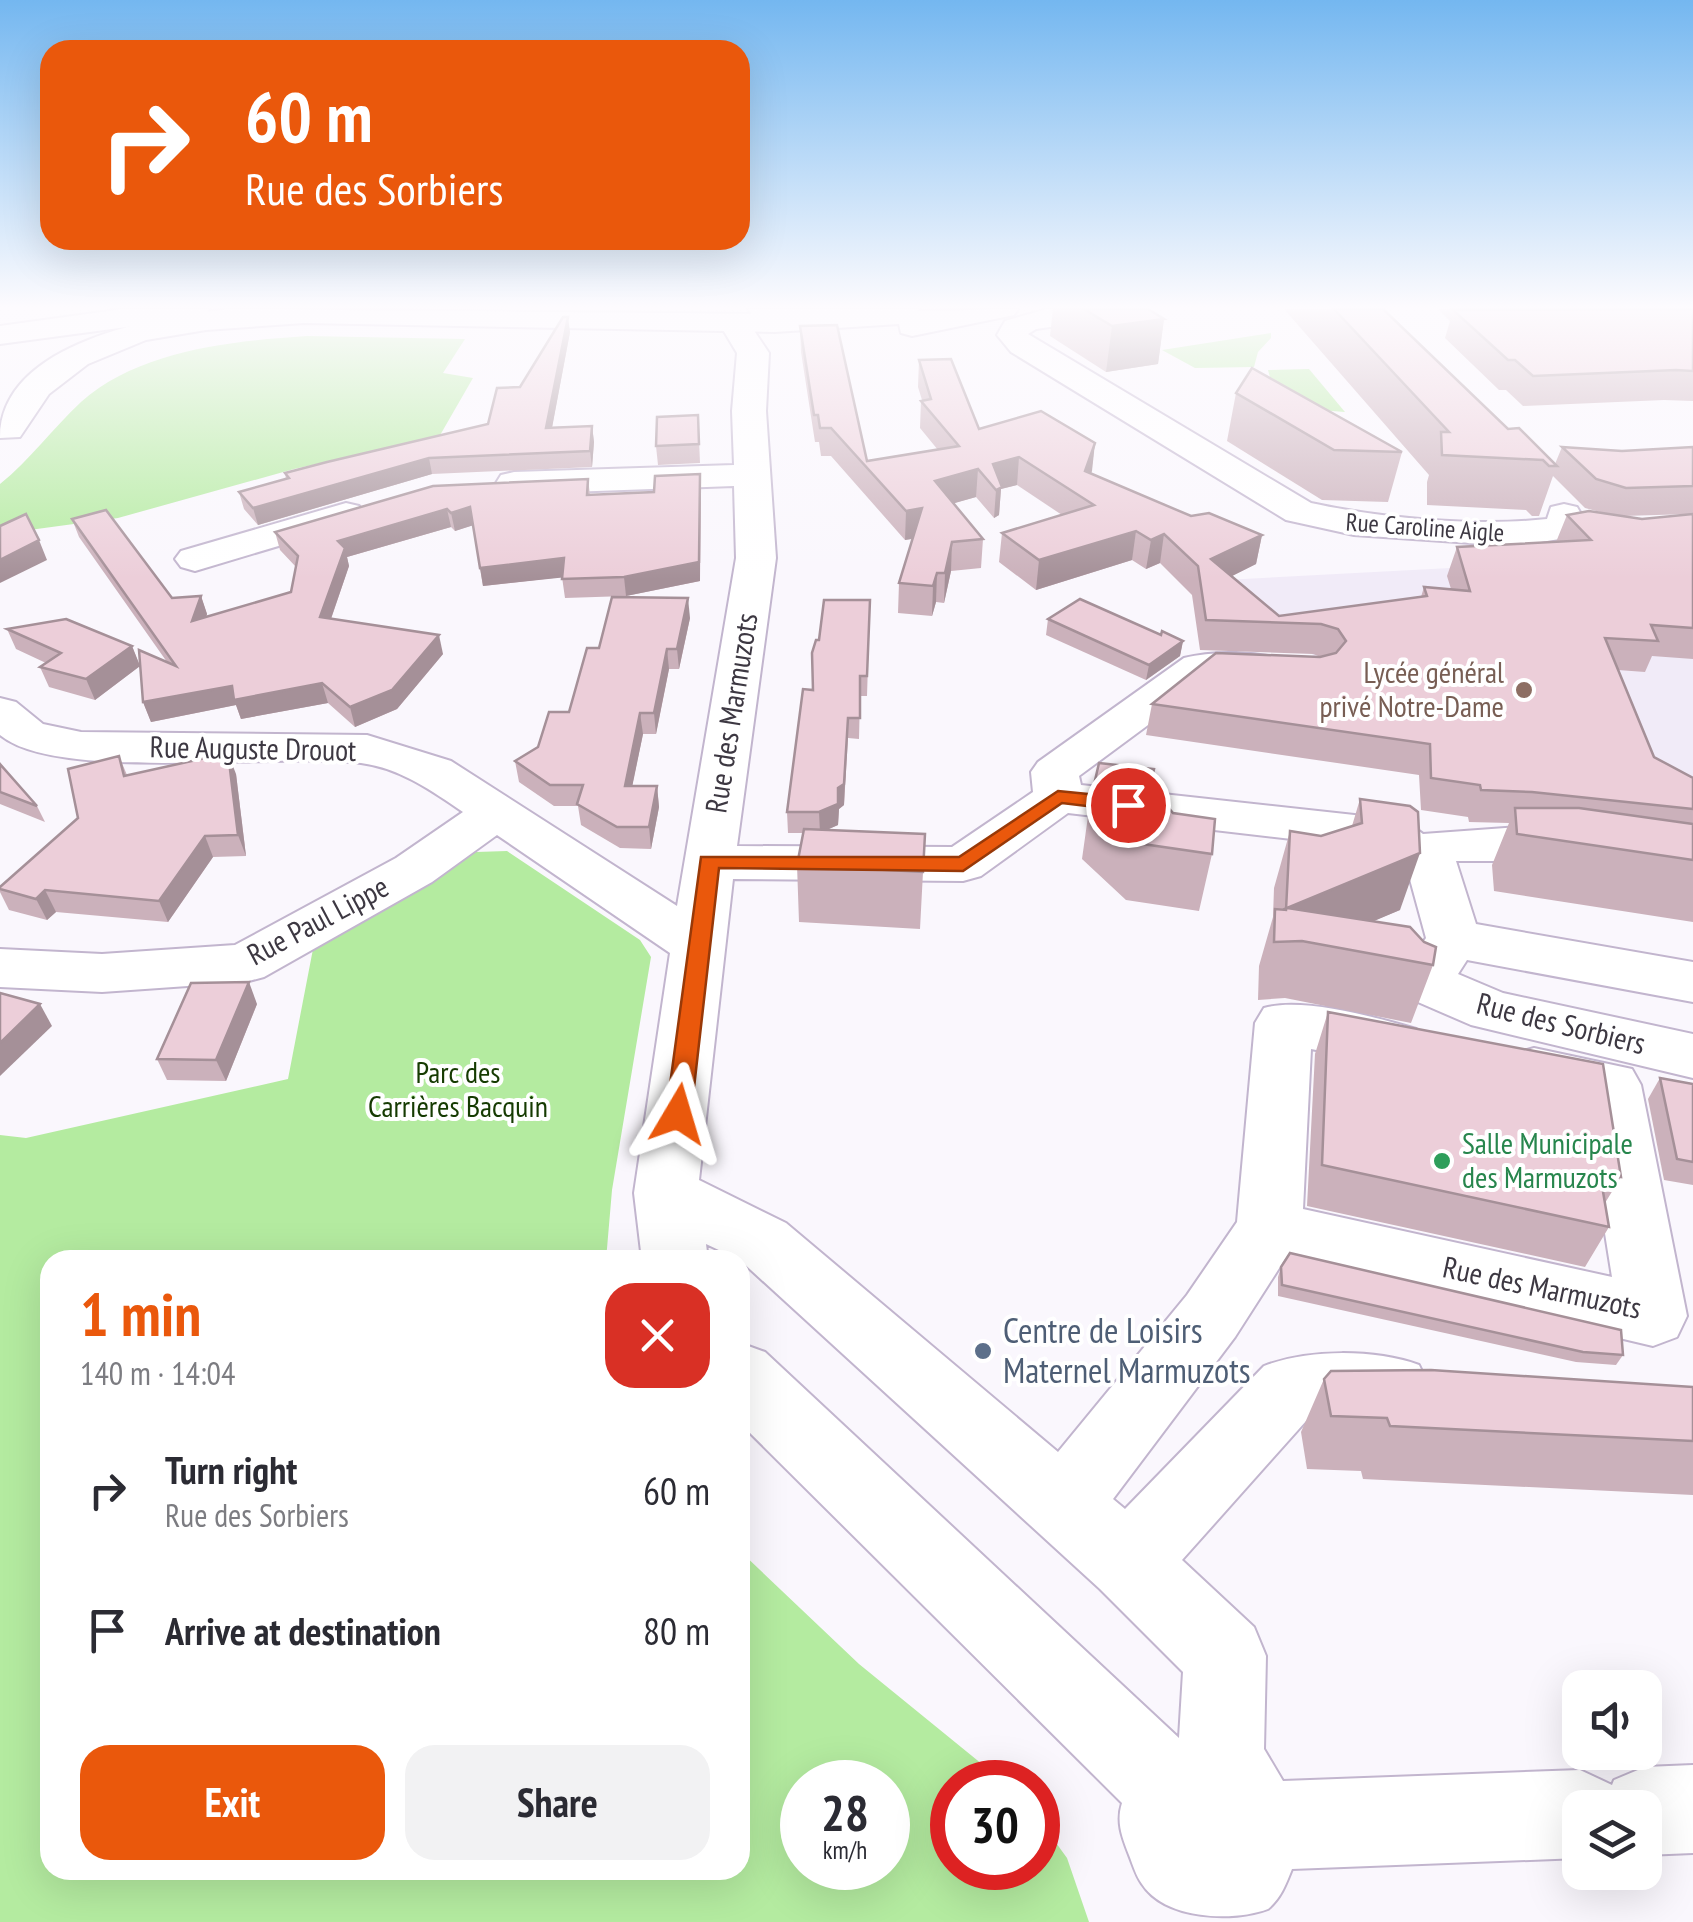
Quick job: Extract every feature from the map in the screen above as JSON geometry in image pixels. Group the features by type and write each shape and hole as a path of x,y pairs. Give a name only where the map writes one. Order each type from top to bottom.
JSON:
{"street":[{"path":"3,425 26,399"},
{"path":"3,425 47,399"},
{"name":"Rue des Marmuzots","path":"746,399 756,558 709,862 671,1226 763,1242 1128,1562 1225,1656 1221,1841"},
{"name":"Rue Caroline Aigle","path":"1111,399 1299,512 1354,524 1516,534 1564,528 1568,524 1555,506 1584,526 1604,530"},
{"path":"482,484 750,475"},
{"path":"195,559 388,502"},
{"path":"1058,797 1055,772 1199,667 1312,671"},
{"name":"Rue Auguste Drouot","path":"0,712 28,735 81,746 367,750 434,771 699,946"},
{"path":"709,862 963,864 1058,797 1391,835 1432,864 1452,939"},
{"name":"Rue Paul Lippe","path":"0,968 102,973 245,963 414,870 496,813"},
{"path":"1414,851 1456,843 1530,842 1693,863"},
{"name":"Rue des Sorbiers","path":"1693,982 1452,939 1424,982 1491,1011 1693,1056"},
{"name":"Rue des Marmuzots","path":"1062,1505 1211,1316 1269,1228 1284,1023 1611,1085 1653,1316 1269,1228"},
{"path":"750,1386 1221,1841 1562,1815"},
{"path":"1128,1562 1288,1388 1461,1392"},
{"path":"1662,1810 1693,1809"}],"shaded area":[{"name":"Lycée général privé Notre-Dame","path":"1693,555 1693,813 1347,681 1313,656 1302,635 1224,580"}],"green space":[{"path":"85,399 461,399 439,437 294,469 118,518 0,534 0,484"},
{"path":"1293,399 1334,399 1345,412 1306,409"},
{"name":"Parc des Carrières Bacquin","path":"507,851 640,940 651,957 612,1190 607,1250 40,1250 40,1880 750,1880 750,1560 859,1664 977,1760 930,1760 930,1890 1060,1890 1060,1848 1089,1922 0,1922 0,1135 26,1138 288,1079 313,949 476,852"}],"building":[{"path":"494,399 552,399 546,428 592,426 590,451 429,458 253,508 239,492 289,478 285,473 488,424"},
{"path":"811,399 853,399 867,461 959,446 921,401 967,399 979,429 1041,411 1095,443 1085,471 1191,516 1209,513 1262,535 1211,559 1279,616 1427,596 1424,587 1470,591 1457,547 1591,540 1567,515 1589,511 1642,519 1693,514 1693,628 1651,625 1658,641 1605,638 1654,757 1693,778 1693,809 1481,790 1480,785 1431,778 1430,744 1152,704 1216,653 1320,657 1336,653 1346,641 1338,629 1321,624 1206,620 1198,566 1164,534 1151,540 1136,531 1039,560 1002,533 1094,505 1019,457 993,464 1002,487 996,490 978,469 935,481 983,539 952,542 945,573 937,573 933,586 899,583 922,508 906,511 831,428 820,428 818,415 814,415"},
{"path":"1246,399 1307,399 1402,452 1334,450"},
{"path":"1418,399 1476,399 1508,429 1519,428 1557,466 1549,466 1543,460 1442,455 1441,432 1449,432"},
{"path":"698,415 699,444 656,446 657,417"},
{"path":"1562,447 1622,451 1693,447 1693,486 1626,488 1596,479"},
{"path":"700,474 699,562 624,577 562,579 564,558 480,568 470,507 451,513 447,509 338,541 345,548 320,617 439,635 392,690 350,707 322,683 234,700 232,686 143,702 139,650 176,666 72,519 106,510 172,598 201,596 192,621 291,592 298,556 275,532 433,486 588,479 587,495 654,492 655,476"},
{"path":"26,514 39,540 0,560 0,526"},
{"path":"612,597 688,598 677,649 667,649 654,713 640,713 625,786 657,786 649,827 617,827 577,804 583,785 550,785 515,761 538,747 549,712 569,712 587,648 599,648"},
{"path":"1080,599 1183,641 1149,665 1048,619"},
{"path":"824,600 870,600 867,676 860,676 860,718 848,718 844,784 838,788 838,804 819,812 787,812 803,689 813,690 812,653 819,640"},
{"path":"66,619 132,646 86,679 40,667 61,653 7,629"},
{"path":"228,753 238,835 205,836 159,901 45,890 36,899 0,889 78,818 68,769 119,756 124,776"},
{"path":"1099,763 1154,769 1150,786 1173,813 1215,819 1212,854 1136,843 1090,802"},
{"path":"0,764 37,806 0,792"},
{"path":"1360,799 1410,806 1418,812 1420,853 1287,908 1410,927 1424,942 1436,947 1433,965 1302,941 1274,942 1275,909 1286,910 1290,831 1321,836 1362,823"},
{"path":"1515,808 1579,808 1693,824 1693,860 1517,834"},
{"path":"804,829 925,834 923,872 797,865"},
{"path":"249,982 216,1060 157,1059 191,983"},
{"path":"0,993 40,1004 0,1043"},
{"name":"Salle Municipale des Marmuzots","path":"1328,1012 1603,1064 1621,1177 1600,1174 1609,1227 1322,1165"},
{"path":"1660,1078 1693,1084 1693,1162 1677,1159"},
{"path":"1290,1253 1621,1330 1623,1355 1583,1352 1282,1285 1281,1267"},
{"path":"1431,1370 1693,1387 1693,1441 1390,1426 1387,1418 1331,1416 1324,1379 1331,1371"}],"place":[{"name":"Lycée général privé Notre-Dame","path":"1524,690"},
{"name":"Salle Municipale des Marmuzots","path":"1442,1161"},
{"name":"Centre de Loisirs Maternel Marmuzots","path":"983,1351"}],"route":[{"path":"678,1114 709,862 963,864 1058,797 1128,805"}]}
